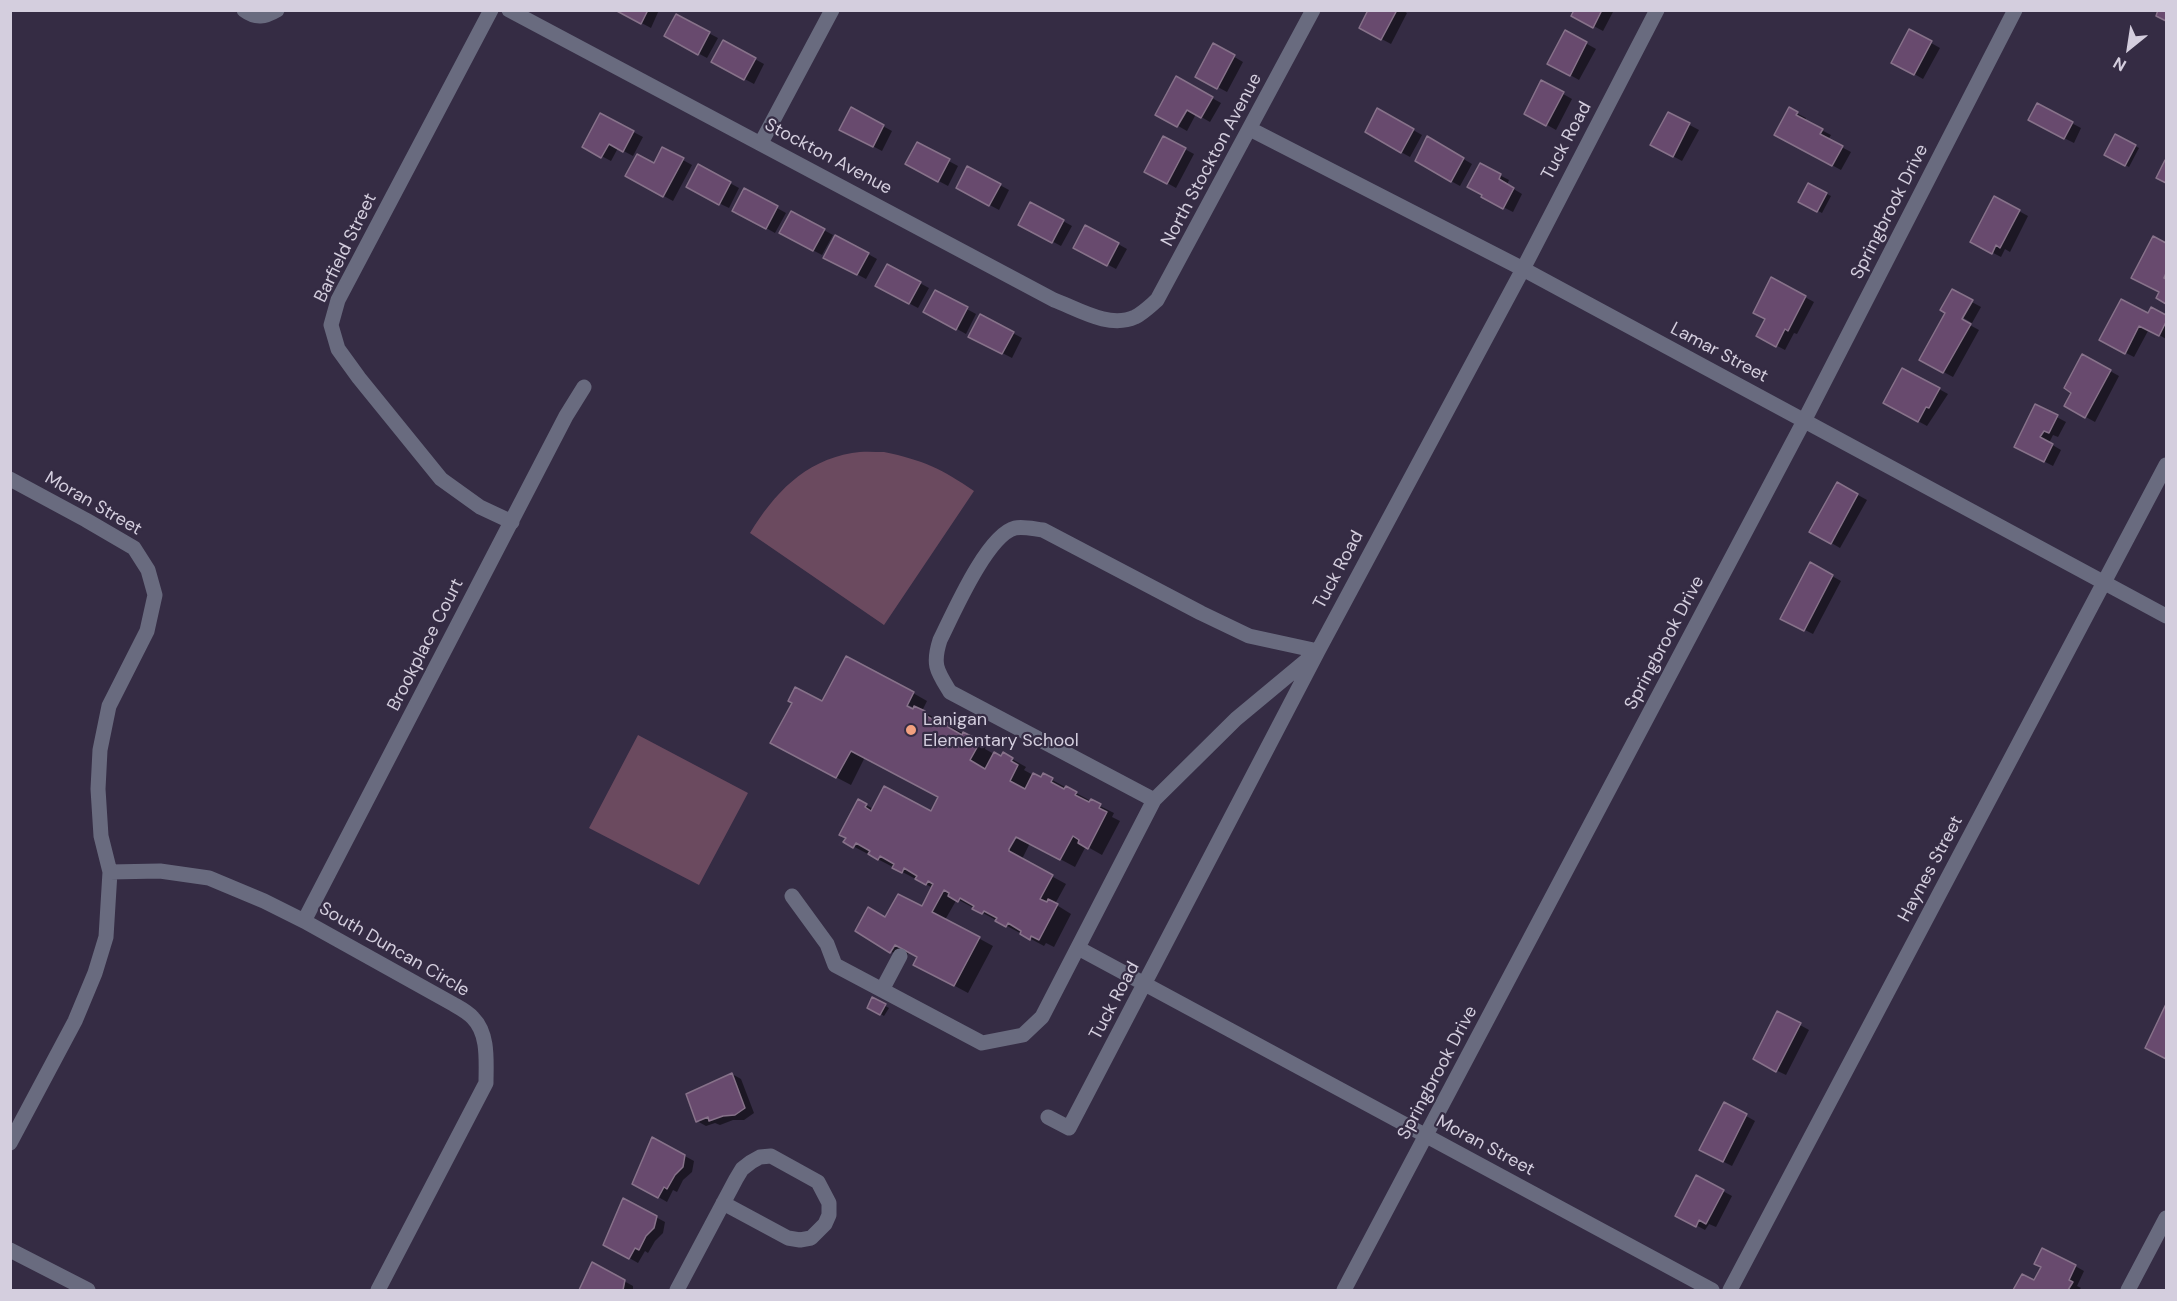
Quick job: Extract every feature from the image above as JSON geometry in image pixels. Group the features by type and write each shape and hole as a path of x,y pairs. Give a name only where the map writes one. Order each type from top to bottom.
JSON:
{"street":[{"path":"244,10 254,17 262,17 278,10"},
{"name":"Barfield Street","path":"491,10 338,300 331,325 338,349 358,378 441,479 480,507 512,522"},
{"name":"Stockton Avenue","path":"509,10 1054,300 1105,320 1134,317"},
{"path":"761,143 832,10"},
{"name":"North Stockton Avenue","path":"1134,317 1157,300 1313,10"},
{"name":"Tuck Road","path":"1048,1117 1070,1128 1318,651 1657,10"},
{"name":"Springbrook Drive","path":"1344,1290 1804,421 2015,10"},
{"name":"Lamar Street","path":"1250,129 1522,269 2166,616"},
{"name":"Brookplace Court","path":"304,921 566,417 584,387"},
{"name":"Haynes Street","path":"1730,1290 2166,465"},
{"name":"Moran Street","path":"10,479 134,548 148,570 155,595 147,631 109,706 100,750 98,789 101,836 110,872"},
{"path":"1154,800 950,692 936,671 935,655 940,640 986,553 997,539 1016,528 1043,530 1249,636 1318,651"},
{"path":"792,896 827,944 835,965 982,1043 1023,1035 1042,1017 1154,800 1236,719 1318,651"},
{"name":"South Duncan Circle","path":"110,872 160,871 209,878 304,921 453,1004 474,1019 484,1037 487,1054 486,1083 378,1290"},
{"path":"10,1143 75,1021 95,973 106,937 110,872"},
{"name":"Moran Street","path":"1078,948 1712,1290"},
{"path":"882,990 900,956"},
{"path":"677,1290 723,1203 742,1169 760,1157 771,1156 818,1182 829,1203 829,1215 825,1224 811,1238 800,1240 788,1238 723,1203"},
{"path":"2128,1290 2166,1218"},
{"path":"10,1251 88,1290"}],"shaded area":[{"path":"856,452 884,452 932,466 974,491 884,625 750,533 780,493 792,481 819,463"},
{"path":"638,735 748,793 699,885 589,828"}],"building":[{"path":"615,10 648,10 641,24"},
{"path":"1368,10 1397,10 1381,40 1359,28"},
{"path":"1574,10 1602,10 1593,28 1571,16"},
{"path":"2158,10 2166,10 2166,21 2156,16"},
{"path":"676,14 710,32 698,55 664,36"},
{"path":"1909,29 1932,41 1914,75 1891,63"},
{"path":"1565,30 1587,42 1570,76 1547,64"},
{"path":"723,40 756,58 744,80 711,62"},
{"path":"1213,43 1235,55 1217,89 1195,77"},
{"path":"1176,76 1213,97 1201,118 1187,110 1177,127 1155,115"},
{"path":"1541,80 1564,92 1546,126 1524,114"},
{"path":"2037,103 2073,122 2064,139 2028,120"},
{"path":"851,107 884,125 873,147 839,130"},
{"path":"1789,107 1798,112 1796,115 1823,129 1820,134 1843,146 1832,166 1774,135"},
{"path":"1377,108 1414,129 1401,153 1365,132"},
{"path":"1668,112 1690,123 1673,157 1650,145"},
{"path":"600,113 634,131 623,152 609,144 601,158 582,147"},
{"path":"2115,134 2136,145 2125,166 2104,155"},
{"path":"1163,136 1186,148 1167,184 1144,172"},
{"path":"1427,136 1464,158 1451,182 1415,161"},
{"path":"917,142 950,159 938,182 905,164"},
{"path":"662,147 684,158 663,197 625,176 637,154 654,163"},
{"path":"2166,161 2166,183 2156,178"},
{"path":"1480,163 1501,174 1499,179 1514,188 1503,209 1467,187"},
{"path":"698,164 731,182 719,205 686,187"},
{"path":"967,166 1001,184 989,206 956,188"},
{"path":"1808,183 1827,193 1817,212 1798,202"},
{"path":"744,188 778,206 766,229 732,211"},
{"path":"1994,196 2020,210 2000,248 1996,245 1992,254 1970,242"},
{"path":"1030,202 1064,220 1052,243 1018,225"},
{"path":"791,211 825,229 813,251 779,233"},
{"path":"1085,225 1119,243 1107,266 1073,248"},
{"path":"835,235 869,253 857,275 823,258"},
{"path":"2153,236 2166,243 2164,278 2166,279 2166,304 2156,298 2159,292 2131,278"},
{"path":"887,264 921,282 909,304 875,286"},
{"path":"1771,277 1806,296 1788,331 1785,329 1776,347 1756,336 1765,319 1753,313"},
{"path":"1952,289 1973,300 1962,319 1971,324 1943,373 1919,360 1945,313 1940,310"},
{"path":"935,290 968,307 956,330 923,312"},
{"path":"2121,299 2148,313 2151,307 2166,315 2166,322 2159,336 2139,326 2125,354 2099,340"},
{"path":"980,314 1014,332 1002,354 968,337"},
{"path":"2082,354 2111,370 2085,418 2064,406 2071,393 2064,388"},
{"path":"1902,368 1940,388 1918,422 1883,403"},
{"path":"2035,404 2058,415 2049,433 2044,431 2040,437 2053,444 2044,462 2014,447"},
{"path":"1837,482 1858,494 1831,544 1809,532"},
{"path":"1810,562 1833,575 1804,631 1780,619"},
{"name":"Lanigan Elementary School","path":"846,656 914,692 907,706 913,709 914,706 925,711 923,714 937,722 939,719 950,724 948,727 962,735 963,732 973,737 972,740 979,744 970,760 985,769 994,752 1001,756 1003,752 1013,758 1011,761 1018,765 1010,781 1025,789 1033,773 1041,777 1043,773 1053,778 1051,782 1064,789 1066,786 1077,792 1075,795 1089,802 1091,799 1101,804 1099,808 1107,812 1088,849 1078,843 1079,840 1073,836 1060,860 1016,837 1009,849 1053,875 1040,899 1047,902 1048,899 1058,904 1039,940 1031,936 1030,940 1008,923 1006,927 995,921 997,918 984,911 982,914 972,909 974,906 960,898 958,902 948,896 949,893 944,890 932,912 980,937 954,986 913,965 917,957 895,945 890,953 855,931 868,907 885,917 898,894 922,906 933,884 928,881 926,885 915,879 917,876 904,868 902,873 892,868 894,864 880,856 878,860 868,854 870,851 856,843 853,848 843,842 846,838 839,835 858,799 867,804 865,807 871,811 884,786 931,811 938,797 851,751 836,778 770,743 792,703 788,701 795,687 822,701"},
{"path":"872,997 886,1004 880,1015 867,1008"},
{"path":"2166,1004 2166,1059 2145,1048"},
{"path":"1777,1011 1801,1023 1776,1072 1753,1059"},
{"path":"732,1073 745,1108 735,1115 709,1121 708,1117 696,1122 686,1094"},
{"path":"1724,1102 1747,1114 1723,1162 1699,1150"},
{"path":"652,1137 685,1155 683,1167 667,1189 664,1187 658,1198 632,1184"},
{"path":"1696,1175 1724,1190 1706,1224 1699,1220 1696,1227 1675,1216"},
{"path":"623,1198 657,1216 654,1228 646,1236 639,1250 635,1248 629,1259 603,1245"},
{"path":"2042,1248 2076,1265 2069,1280 2073,1282 2068,1290 2013,1290 2022,1274 2034,1280 2041,1267 2034,1264"},
{"path":"592,1262 625,1280 623,1290 579,1290"}],"place":[{"name":"Lanigan Elementary School","path":"911,730"}]}
